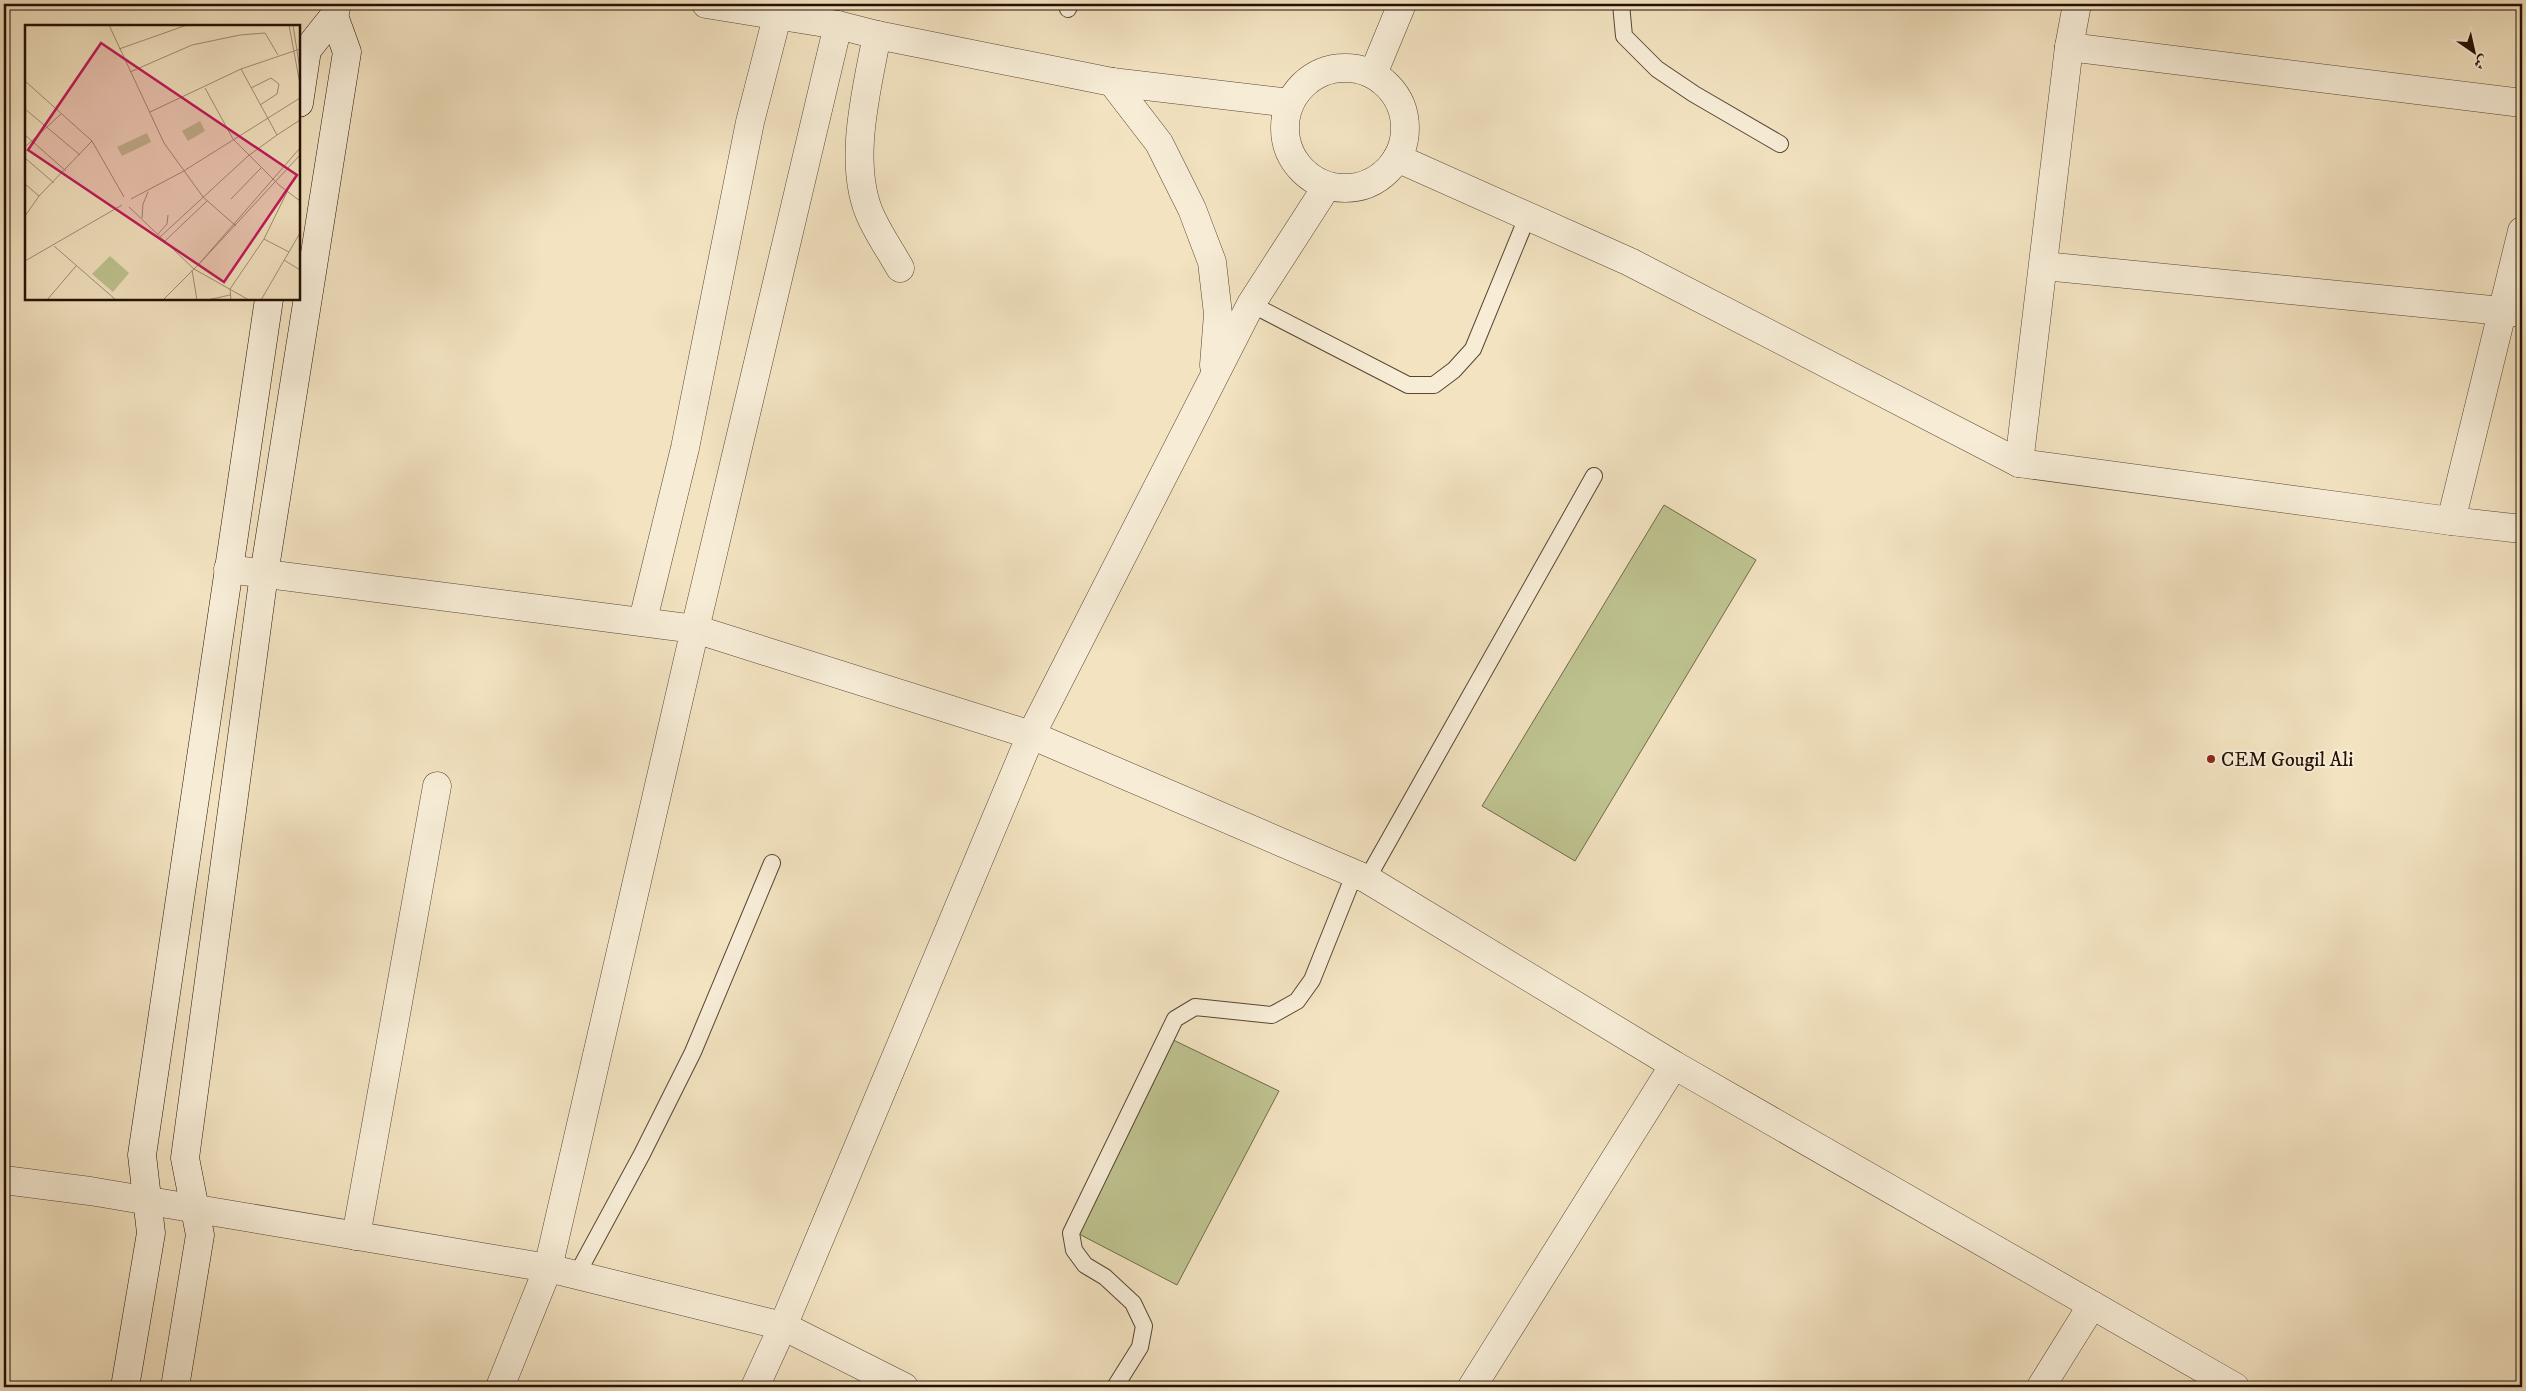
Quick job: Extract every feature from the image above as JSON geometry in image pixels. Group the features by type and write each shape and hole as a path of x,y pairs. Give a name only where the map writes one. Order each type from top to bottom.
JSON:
{"street":[{"path":"706,4 777,16 804,12 838,25 877,35 1112,82 1290,103"},
{"path":"1372,74 1402,4"},
{"path":"2019,463 2070,47 2077,4"},
{"path":"300,96 307,50 335,10"},
{"path":"175,1387 200,1235 185,1158 264,574 347,52 335,10"},
{"path":"643,620 685,448 748,132 777,16"},
{"path":"500,1387 548,1268 694,629 838,25"},
{"path":"877,35 860,125 861,178 871,218 900,268"},
{"path":"2070,47 2522,103"},
{"path":"1335,68 1354,69 1372,74 1388,86 1399,101 1402,111 1404,139 1397,158 1384,174 1366,184 1346,188 1327,186 1308,176 1294,162 1286,143 1284,123 1290,103 1301,86 1317,75 1335,68"},
{"path":"1112,82 1160,143 1192,209 1212,262 1218,314 1213,375"},
{"path":"1397,158 1630,262 2019,463 2522,529"},
{"path":"755,1387 783,1326 1031,734 1251,304 1327,186"},
{"path":"2451,521 2512,312 2522,231"},
{"path":"2044,266 2512,312"},
{"path":"125,1387 151,1233 142,1155 269,300"},
{"path":"228,569 643,620 694,629 1031,734 1360,877 1674,1065 2235,1387"},
{"path":"356,1236 437,786"},
{"path":"1472,1387 1674,1065"},
{"path":"4,1180 90,1191 548,1268 783,1326 904,1387"},
{"path":"2041,1387 2092,1305"}],"lane":[{"path":"1621,4 1624,36 1657,70 1780,144"},
{"path":"1251,304 1408,385 1434,385 1454,370 1473,349 1528,215"},
{"path":"1115,1387 1140,1346 1144,1326 1133,1303 1105,1277 1085,1264 1074,1250 1071,1232 1174,1019 1195,1007 1218,1008 1272,1016 1298,1001 1312,980 1360,877 1594,476"},
{"path":"576,1276 642,1154 693,1052 772,863"}],"green space":[{"path":"1664,505 1756,560 1575,861 1482,806"},
{"path":"1165,1036 1279,1091 1177,1285 1077,1233"}],"place":[{"name":"CEM Gougil Ali","path":"2211,759"}]}
